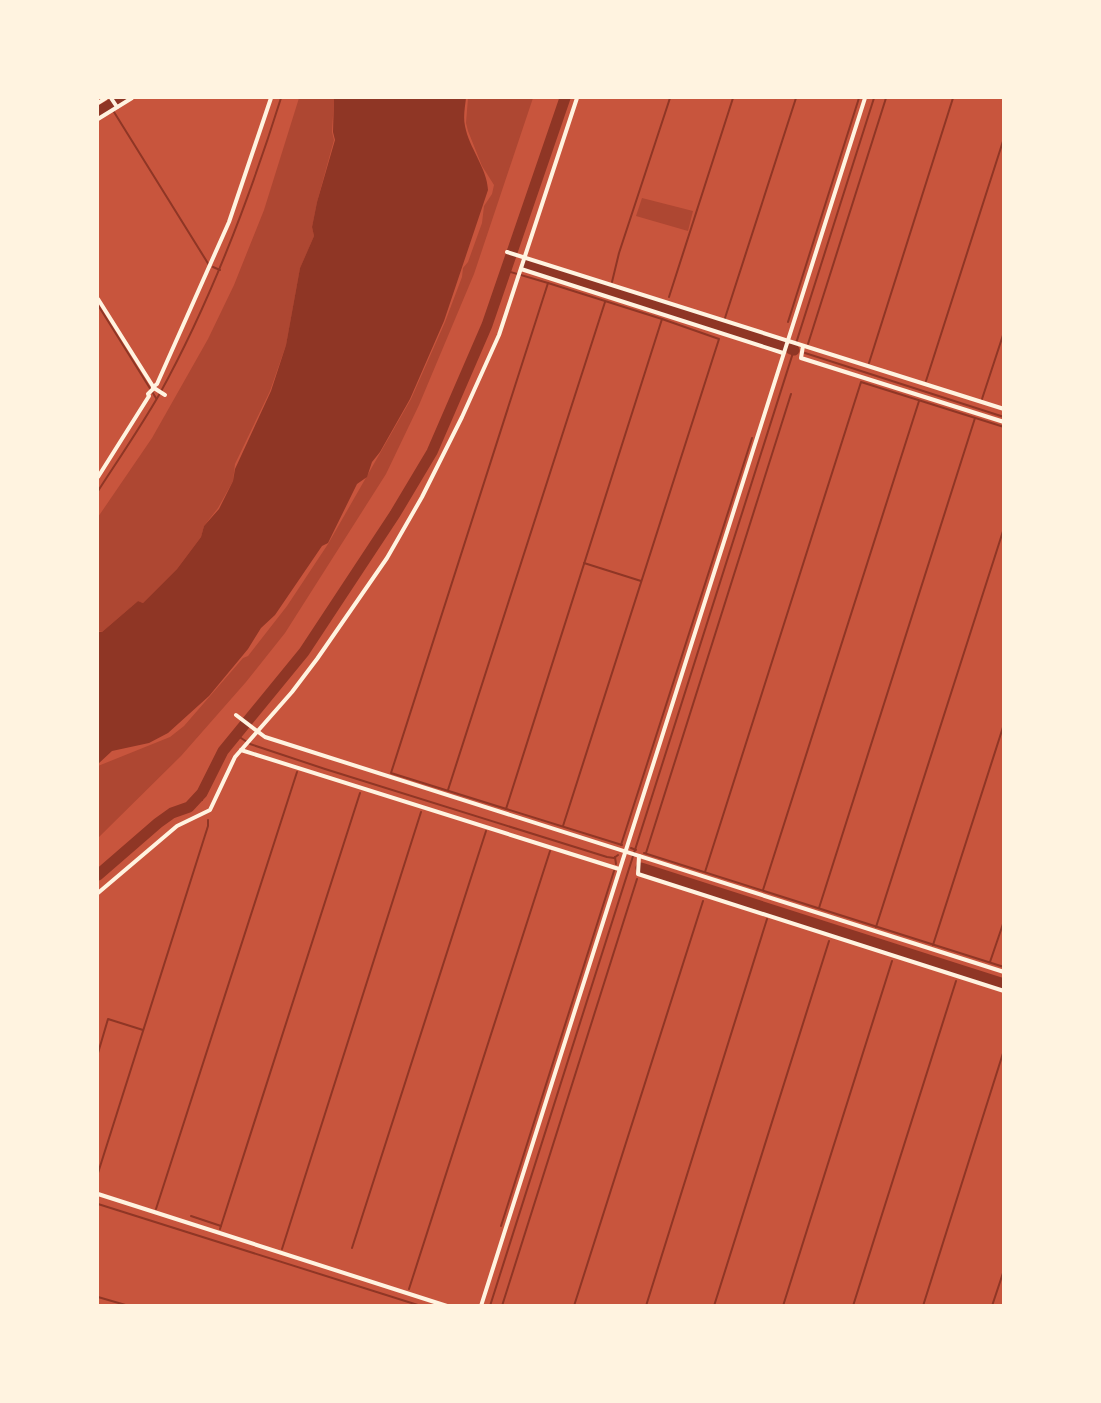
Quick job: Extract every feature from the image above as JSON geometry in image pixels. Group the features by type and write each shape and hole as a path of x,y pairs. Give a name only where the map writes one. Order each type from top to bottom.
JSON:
{"street":[{"path":"98,103 106,98"},
{"path":"111,98 116,106"},
{"path":"98,119 116,106 132,98"},
{"path":"98,477 153,390 188,318 240,195 271,98"},
{"path":"98,894 177,826 210,810 235,757 317,659 386,558 413,512 462,417 499,335 578,98"},
{"path":"481,1306 865,98"},
{"path":"507,252 519,254 1004,409"},
{"path":"519,272 783,353"},
{"path":"98,299 153,390 164,394"},
{"path":"803,346 801,358 1004,422"},
{"path":"236,715 265,737 1004,972"},
{"path":"241,750 620,869"},
{"path":"635,855 638,874 1004,991"},
{"path":"98,1194 447,1306"}],"shaded area":[{"path":"299,98 334,98 332,132 334,140 317,202 312,227 314,236 300,268 286,345 270,391 235,464 233,481 218,508 204,526 201,537 177,569 143,603 138,601 102,632 98,631 98,517 152,438 208,339 234,285 264,210"},
{"path":"334,98 466,98 465,126 470,142 485,174 488,190 444,321 410,399 380,452 372,462 367,477 357,484 328,543 322,546 275,615 261,628 248,649 209,696 168,733 149,743 112,751 98,764 98,632 102,632 138,601 143,603 177,569 201,537 204,526 219,509 233,481 235,469 271,391 286,345 300,268 314,236 312,227 317,202 335,140 333,132"},
{"path":"468,98 533,98 474,274 419,405 386,474 285,633 246,682 181,756 98,838 98,766 170,737 184,726 243,658 248,656 287,606 328,544 411,399 445,322 462,277 463,268 468,262 482,223 484,206 492,194 494,185 482,166 468,131 466,123"},
{"path":"642,198 693,211 688,231 636,216"}],"waterway":[{"path":"98,112 122,98"},
{"path":"98,491 159,395 212,287 256,174 281,98"},
{"path":"98,875 158,823 172,813 189,807 202,793 223,751 304,652 395,514 432,452 487,325 565,98"},
{"path":"612,282 619,253 670,98"},
{"path":"669,297 733,98"},
{"path":"725,318 796,98"},
{"path":"788,322 859,98"},
{"path":"490,1306 874,98"},
{"path":"808,344 886,98"},
{"path":"869,363 953,98"},
{"path":"108,103 111,107"},
{"path":"114,112 209,265"},
{"path":"926,381 1004,138"},
{"path":"526,265 782,346"},
{"path":"213,267 220,270"},
{"path":"507,271 548,283 391,773 622,845"},
{"path":"506,809 662,319 548,283"},
{"path":"608,291 612,287"},
{"path":"448,790 605,302"},
{"path":"98,305 156,398"},
{"path":"563,826 719,339 662,319"},
{"path":"982,399 1004,332"},
{"path":"805,353 1004,417"},
{"path":"705,872 861,382 1004,427"},
{"path":"646,853 791,394"},
{"path":"763,890 919,401"},
{"path":"819,908 975,418"},
{"path":"621,845 752,438"},
{"path":"876,927 1004,528"},
{"path":"584,563 641,581"},
{"path":"933,945 1004,724"},
{"path":"238,736 250,744 325,769 607,857 614,858 618,855"},
{"path":"156,1209 297,772"},
{"path":"220,1229 360,793"},
{"path":"199,796 202,800"},
{"path":"282,1249 421,812"},
{"path":"98,1173 208,826 208,820"},
{"path":"352,1248 486,831"},
{"path":"631,848 636,850"},
{"path":"409,1289 550,851"},
{"path":"644,853 1004,967"},
{"path":"615,857 616,864"},
{"path":"641,868 1004,984"},
{"path":"501,1226 614,871"},
{"path":"502,1306 637,879"},
{"path":"574,1306 703,901"},
{"path":"769,913 770,909"},
{"path":"646,1306 767,919"},
{"path":"990,962 1004,921"},
{"path":"714,1306 829,941"},
{"path":"783,1306 892,961"},
{"path":"853,1306 956,981"},
{"path":"98,1053 108,1019 143,1030"},
{"path":"923,1306 1004,1050"},
{"path":"98,1204 421,1306"},
{"path":"191,1216 221,1226"},
{"path":"992,1306 1004,1270"},
{"path":"98,1297 129,1306"}]}
